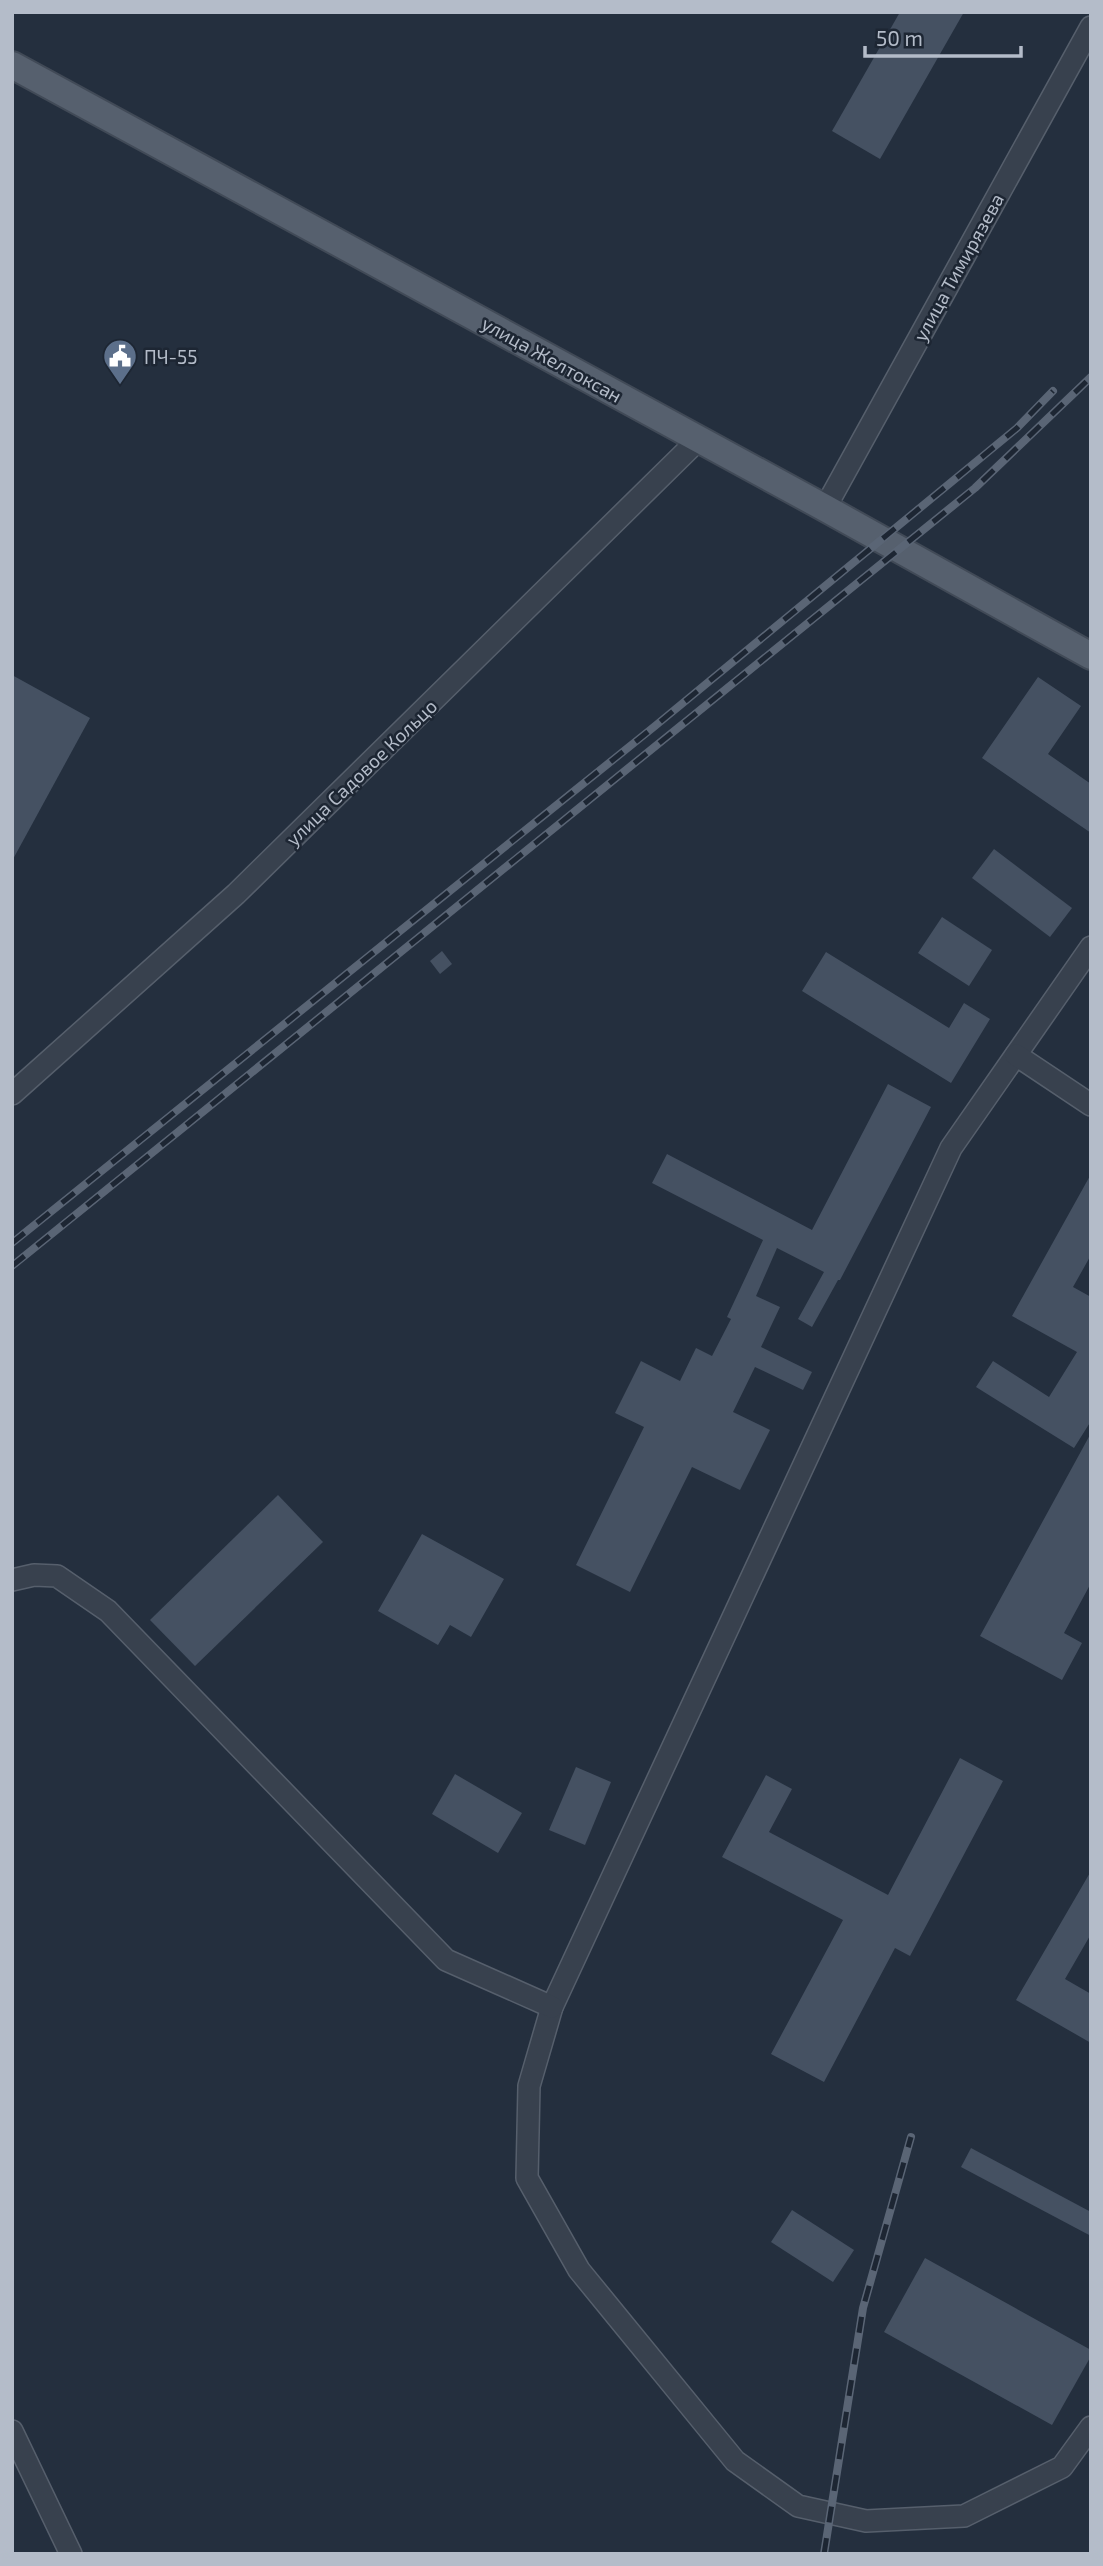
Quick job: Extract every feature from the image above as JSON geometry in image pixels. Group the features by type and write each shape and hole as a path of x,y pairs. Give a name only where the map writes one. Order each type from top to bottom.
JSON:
{"main road":[{"name":"улица Желтоксан","path":"12,65 1091,656"}],"street":[{"name":"улица Тимирязева","path":"825,508 1091,27"},
{"name":"улица Садовое Кольцо","path":"12,1094 236,894 699,439"},
{"path":"1091,947 951,1148 552,2007 529,2086 527,2178 579,2270 735,2461 798,2506 866,2521 964,2516 1062,2467 1091,2427"},
{"path":"1016,1055 1091,1105"},
{"path":"12,1580 34,1575 57,1576 107,1612 446,1960 552,2007"},
{"path":"12,2431 71,2554"}],"building":[{"path":"900,12 964,12 880,159 832,131"},
{"path":"12,675 90,718 12,861"},
{"path":"1038,677 1081,706 1048,754 1091,784 1091,833 982,758"},
{"path":"994,849 1072,908 1050,937 972,878"},
{"path":"942,917 992,950 969,986 918,953"},
{"path":"442,951 452,964 440,974 430,961"},
{"path":"826,952 949,1028 964,1003 990,1019 951,1083 802,991"},
{"path":"888,1084 931,1107 840,1280 812,1327 798,1319 824,1272 777,1248 756,1296 780,1307 761,1347 812,1372 803,1390 755,1367 733,1412 770,1430 740,1490 692,1467 630,1592 576,1565 644,1427 615,1413 641,1361 680,1381 696,1348 712,1356 731,1319 727,1317 763,1240 652,1183 667,1154 812,1230"},
{"path":"1091,1174 1091,1255 1073,1287 1091,1297 1091,1421 1074,1448 976,1387 993,1361 1049,1397 1077,1352 1012,1316"},
{"path":"1091,1433 1091,1583 1064,1633 1082,1643 1062,1680 980,1636"},
{"path":"278,1495 323,1542 195,1666 150,1620"},
{"path":"422,1534 504,1579 471,1637 450,1625 438,1645 378,1611"},
{"path":"960,1758 1003,1781 910,1956 895,1948 824,2082 771,2054 843,1920 722,1857 766,1775 792,1789 769,1832 888,1895"},
{"path":"576,1767 611,1782 585,1845 549,1830"},
{"path":"455,1774 522,1813 498,1853 432,1814"},
{"path":"1091,1871 1091,1934 1065,1979 1091,1994 1091,2043 1016,2000"},
{"path":"971,2148 1091,2212 1091,2236 961,2167"},
{"path":"792,2210 854,2250 833,2282 771,2242"},
{"path":"925,2258 1091,2350 1091,2356 1052,2425 884,2332"}],"railway":[{"path":"12,1266 975,488 1091,377"},
{"path":"12,1243 655,726 1017,428 1053,391"},
{"path":"824,2554 863,2308 911,2137"}],"place":[{"name":"ПЧ-55","path":"120,386"}]}
